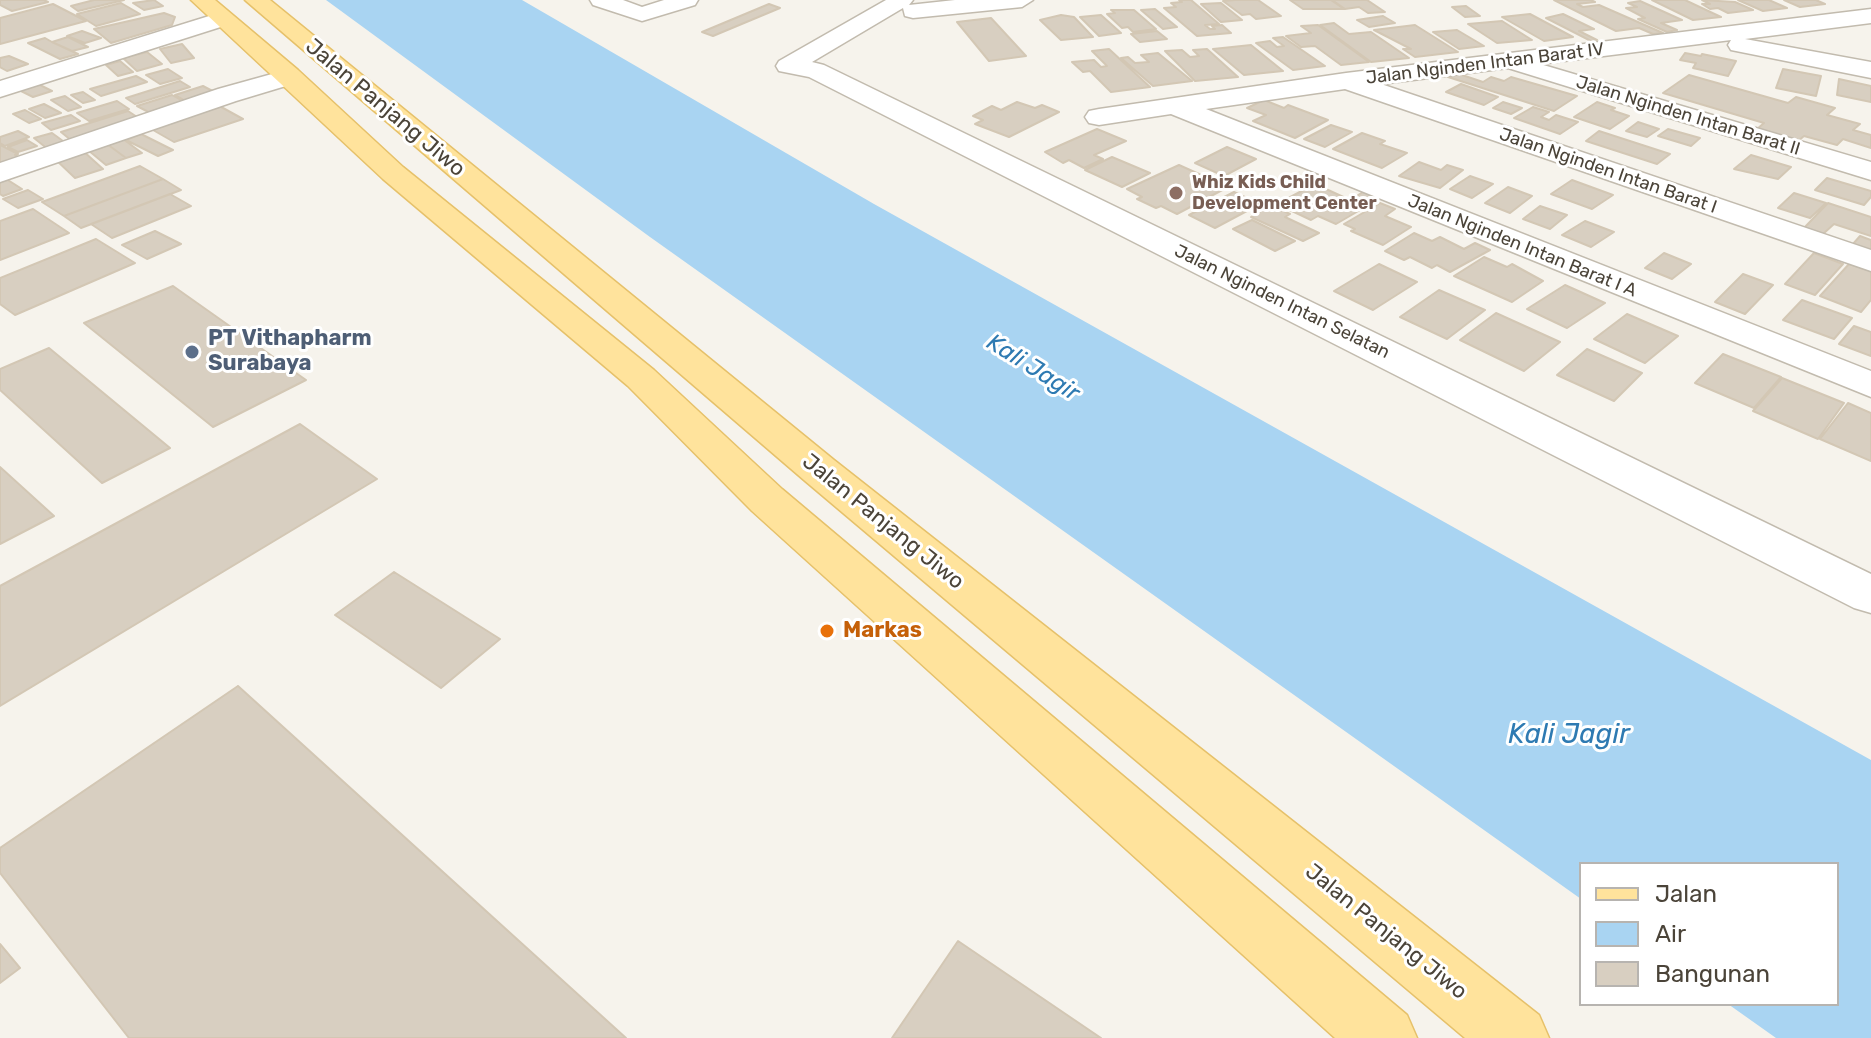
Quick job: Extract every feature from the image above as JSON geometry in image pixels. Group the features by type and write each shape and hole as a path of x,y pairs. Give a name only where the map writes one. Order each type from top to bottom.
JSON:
{"main road":[{"name":"Jalan Panjang Jiwo","path":"227,6 290,77 393,173 641,378 767,500 1384,1038"},
{"name":"Jalan Panjang Jiwo","path":"227,6 754,416 1516,1038"},
{"path":"708,443 732,435 754,416"},
{"path":"767,500 785,483 819,470"}],"street":[{"path":"601,0 642,14 687,0"},
{"path":"916,4 1022,0"},
{"name":"Jalan Nginden Intan Selatan","path":"916,4 815,70 1871,595"},
{"path":"0,89 227,6"},
{"name":"Jalan Nginden Intan Barat IV","path":"1099,117 1346,81 1871,16"},
{"path":"1695,37 1871,70"},
{"name":"Jalan Nginden Intan Barat II","path":"1505,62 1871,171"},
{"path":"0,173 227,95 290,77"},
{"name":"Jalan Nginden Intan Barat I","path":"1346,81 1871,261"},
{"name":"Jalan Nginden Intan Barat I A","path":"1174,106 1871,385"}],"water":[{"name":"Kali Jagir","path":"326,0 522,0 874,204 1871,760 1871,1038 1776,1038 1731,1006 1839,1006 1839,862 1579,862 1579,898 650,237"}],"building":[{"path":"0,0 48,2 12,11 0,5"},
{"path":"94,0 124,0 78,11 71,6"},
{"path":"154,0 163,6 144,10 133,3"},
{"path":"1179,0 1191,0 1219,24 1205,25 1210,29 1222,25 1231,33 1197,36 1164,8 1176,7 1171,3 1182,2"},
{"path":"1258,0 1281,16 1256,19 1250,14 1242,15 1223,1"},
{"path":"1290,0 1331,0 1344,9 1303,9"},
{"path":"1332,0 1367,0 1385,12 1368,13 1359,7 1345,9"},
{"path":"1554,0 1591,0 1595,2 1577,4 1583,7 1599,5 1663,33 1653,34 1639,28 1616,31"},
{"path":"1652,0 1685,0 1721,17 1693,20"},
{"path":"1702,0 1735,2 1753,10 1728,13 1718,8 1710,9 1702,4 1710,4"},
{"path":"1738,0 1769,0 1787,8 1763,11"},
{"path":"1784,0 1816,0 1825,4 1800,7"},
{"path":"1640,1 1682,20 1661,23 1677,30 1667,32 1638,19 1645,18 1626,8 1637,7 1628,3"},
{"path":"121,3 140,14 96,26 77,14"},
{"path":"1221,3 1242,20 1221,22 1201,4"},
{"path":"53,4 86,21 0,44 0,18"},
{"path":"769,4 780,8 713,36 702,32"},
{"path":"1466,6 1480,16 1465,17 1452,7"},
{"path":"1155,9 1177,27 1163,29 1141,10"},
{"path":"1111,10 1134,10 1156,29 1133,32 1128,27 1122,28 1107,14 1115,13"},
{"path":"164,13 175,17 172,25 111,43 94,29"},
{"path":"1530,14 1573,37 1544,41 1502,17"},
{"path":"1563,14 1594,29 1579,31 1597,40 1591,41 1546,18"},
{"path":"1061,15 1074,17 1093,37 1061,40 1040,20"},
{"path":"1101,15 1121,33 1099,36 1080,17"},
{"path":"1383,16 1395,23 1369,27 1357,20"},
{"path":"991,18 1026,56 989,61 957,22"},
{"path":"1502,21 1532,40 1497,43 1468,24"},
{"path":"1334,23 1349,34 1371,32 1409,58 1371,62 1320,25"},
{"path":"1318,25 1369,62 1341,65 1315,46 1301,47 1286,36 1311,33 1301,26"},
{"path":"1415,25 1458,52 1415,57 1403,49 1411,49 1374,30"},
{"path":"1457,30 1484,46 1459,49 1433,32"},
{"path":"82,31 101,38 85,43 67,36"},
{"path":"1157,31 1167,39 1140,42 1131,34"},
{"path":"68,37 88,47 72,51 52,42"},
{"path":"1283,37 1325,66 1293,70 1256,43 1270,41 1277,47 1284,46 1273,38"},
{"path":"45,38 78,54 60,59 28,43"},
{"path":"182,44 194,58 171,63 160,49"},
{"path":"1251,45 1283,71 1244,75 1213,49"},
{"path":"1109,49 1150,87 1111,92 1090,71 1083,72 1072,62 1094,60 1101,67 1107,66 1092,51"},
{"path":"1207,49 1238,77 1195,81 1165,51 1182,50 1190,57 1199,56 1193,50"},
{"path":"147,52 162,64 137,71 123,58"},
{"path":"1158,53 1192,81 1153,86 1121,58 1128,57 1135,63 1149,62 1141,55"},
{"path":"1685,53 1736,61 1728,76 1693,68 1696,63 1680,60"},
{"path":"9,56 28,64 7,71 0,67 0,58"},
{"path":"120,61 133,72 118,76 106,65"},
{"path":"168,69 182,78 160,84 146,75"},
{"path":"1783,69 1821,76 1816,96 1776,88"},
{"path":"1456,73 1483,82 1491,77 1504,81 1511,77 1577,96 1554,111 1448,77"},
{"path":"1689,75 1788,103 1796,97 1835,108 1827,115 1860,124 1853,130 1871,135 1871,148 1843,139 1837,145 1804,136 1797,142 1756,130 1764,123 1663,93"},
{"path":"136,76 147,82 101,96 90,89"},
{"path":"1839,79 1871,86 1871,102 1837,95"},
{"path":"180,81 190,87 135,104 126,98"},
{"path":"38,84 52,91 33,97 19,90"},
{"path":"1461,84 1498,97 1484,105 1446,92"},
{"path":"203,86 220,95 191,104 175,95"},
{"path":"83,92 95,100 83,103 71,95"},
{"path":"172,95 190,105 156,116 137,106"},
{"path":"65,96 81,107 68,111 51,100"},
{"path":"1264,100 1328,120 1295,138 1253,121 1266,115 1247,108"},
{"path":"117,101 129,109 89,121 77,113"},
{"path":"1017,102 1035,108 1042,105 1059,112 1009,137 975,124 983,120 973,116 992,106 1001,110"},
{"path":"1503,102 1522,108 1511,114 1493,108"},
{"path":"1597,102 1629,116 1610,129 1574,117"},
{"path":"214,103 243,119 174,142 146,126"},
{"path":"44,104 61,113 45,118 29,109"},
{"path":"1533,107 1549,112 1541,117 1549,120 1556,115 1578,122 1560,134 1514,118"},
{"path":"25,110 41,119 29,123 13,114"},
{"path":"128,111 140,119 72,141 61,132"},
{"path":"71,115 80,121 51,130 42,123"},
{"path":"1638,122 1659,129 1647,137 1626,131"},
{"path":"1331,125 1352,132 1325,147 1304,139"},
{"path":"1097,129 1126,141 1094,155 1103,159 1084,168 1069,160 1063,163 1045,152"},
{"path":"1668,129 1700,138 1691,146 1658,136"},
{"path":"18,131 29,137 5,146 0,143 0,137"},
{"path":"1599,131 1670,154 1657,164 1586,141"},
{"path":"52,133 67,144 49,150 34,138"},
{"path":"1362,133 1385,141 1380,144 1407,153 1382,168 1333,149"},
{"path":"141,134 173,150 158,156 126,140"},
{"path":"123,139 142,153 126,158 107,144"},
{"path":"27,140 37,146 18,152 8,147"},
{"path":"107,144 126,158 106,165 88,150"},
{"path":"0,145 18,154 15,155 20,158 0,166"},
{"path":"1227,147 1256,159 1224,176 1195,163"},
{"path":"82,150 103,169 75,178 54,158"},
{"path":"1751,155 1791,167 1778,179 1734,169"},
{"path":"1112,157 1150,173 1122,187 1085,170"},
{"path":"1419,162 1441,170 1447,165 1463,170 1440,188 1399,176"},
{"name":"Whiz Kids Child Development Center","path":"1179,165 1228,187 1177,214 1137,199 1142,197 1127,189"},
{"path":"140,166 163,179 64,216 42,202"},
{"path":"0,175 22,189 3,196 0,194"},
{"path":"1470,176 1493,184 1472,198 1450,189"},
{"path":"1827,178 1871,191 1871,197 1864,205 1815,190"},
{"path":"163,179 181,190 81,228 64,216"},
{"path":"1572,180 1613,195 1592,209 1551,194"},
{"path":"1315,184 1350,200 1363,192 1379,199 1336,224 1318,216 1311,220 1277,204"},
{"path":"1508,187 1532,196 1510,213 1485,203"},
{"path":"28,190 43,199 18,208 3,199"},
{"path":"1234,192 1260,204 1215,228 1189,215"},
{"path":"1794,193 1826,203 1810,218 1778,208"},
{"path":"170,194 191,206 112,238 91,224"},
{"path":"1380,203 1395,209 1385,216 1411,227 1383,245 1351,231 1355,229 1344,224"},
{"path":"1828,203 1871,217 1871,236 1834,224 1823,234 1804,228"},
{"path":"1271,205 1290,214 1285,217 1319,233 1303,241 1251,217"},
{"path":"1540,206 1567,215 1550,229 1523,219"},
{"path":"33,209 69,233 0,260 0,221"},
{"path":"1252,220 1295,241 1275,251 1233,229"},
{"path":"1585,221 1614,232 1591,247 1562,235"},
{"path":"155,231 181,244 147,259 122,245"},
{"path":"1414,233 1432,241 1440,237 1464,249 1475,243 1490,250 1450,272 1437,265 1432,268 1410,257 1404,260 1385,251"},
{"path":"1860,236 1871,240 1871,250 1853,244"},
{"path":"96,239 135,263 15,315 0,304 0,278"},
{"path":"1664,253 1691,264 1672,279 1645,268"},
{"path":"1814,253 1843,264 1815,295 1785,284"},
{"path":"1484,257 1507,267 1512,264 1543,281 1512,302 1454,276"},
{"path":"1379,264 1417,282 1373,310 1334,291"},
{"path":"1849,264 1871,271 1871,300 1861,312 1820,296"},
{"path":"1743,274 1773,285 1745,314 1715,302"},
{"path":"1565,285 1605,303 1567,328 1527,309"},
{"name":"PT Vithapharm Surabaya","path":"173,286 306,380 213,427 84,323"},
{"path":"1439,290 1485,310 1447,339 1400,317"},
{"path":"1802,300 1852,318 1834,339 1783,320"},
{"path":"1496,313 1560,342 1524,371 1460,340"},
{"path":"1627,314 1678,336 1645,363 1594,339"},
{"path":"1854,326 1871,332 1871,356 1839,344"},
{"path":"49,348 170,448 102,483 0,390 0,369"},
{"path":"1587,349 1642,373 1614,401 1557,375"},
{"path":"1723,354 1781,377 1754,408 1695,383"},
{"path":"1782,378 1844,403 1818,439 1753,411"},
{"path":"1848,403 1871,413 1871,461 1820,439"},
{"path":"300,424 377,479 0,706 0,586"},
{"path":"0,467 54,516 0,544"},
{"path":"394,572 500,639 441,688 335,615"},
{"path":"238,686 626,1038 129,1038 0,873 0,848"},
{"path":"958,941 1101,1038 892,1038"},
{"path":"0,944 20,968 0,983"}],"place":[{"name":"Whiz Kids Child Development Center","path":"1176,193"},
{"name":"PT Vithapharm Surabaya","path":"192,352"},
{"name":"Markas","path":"827,631"}]}
